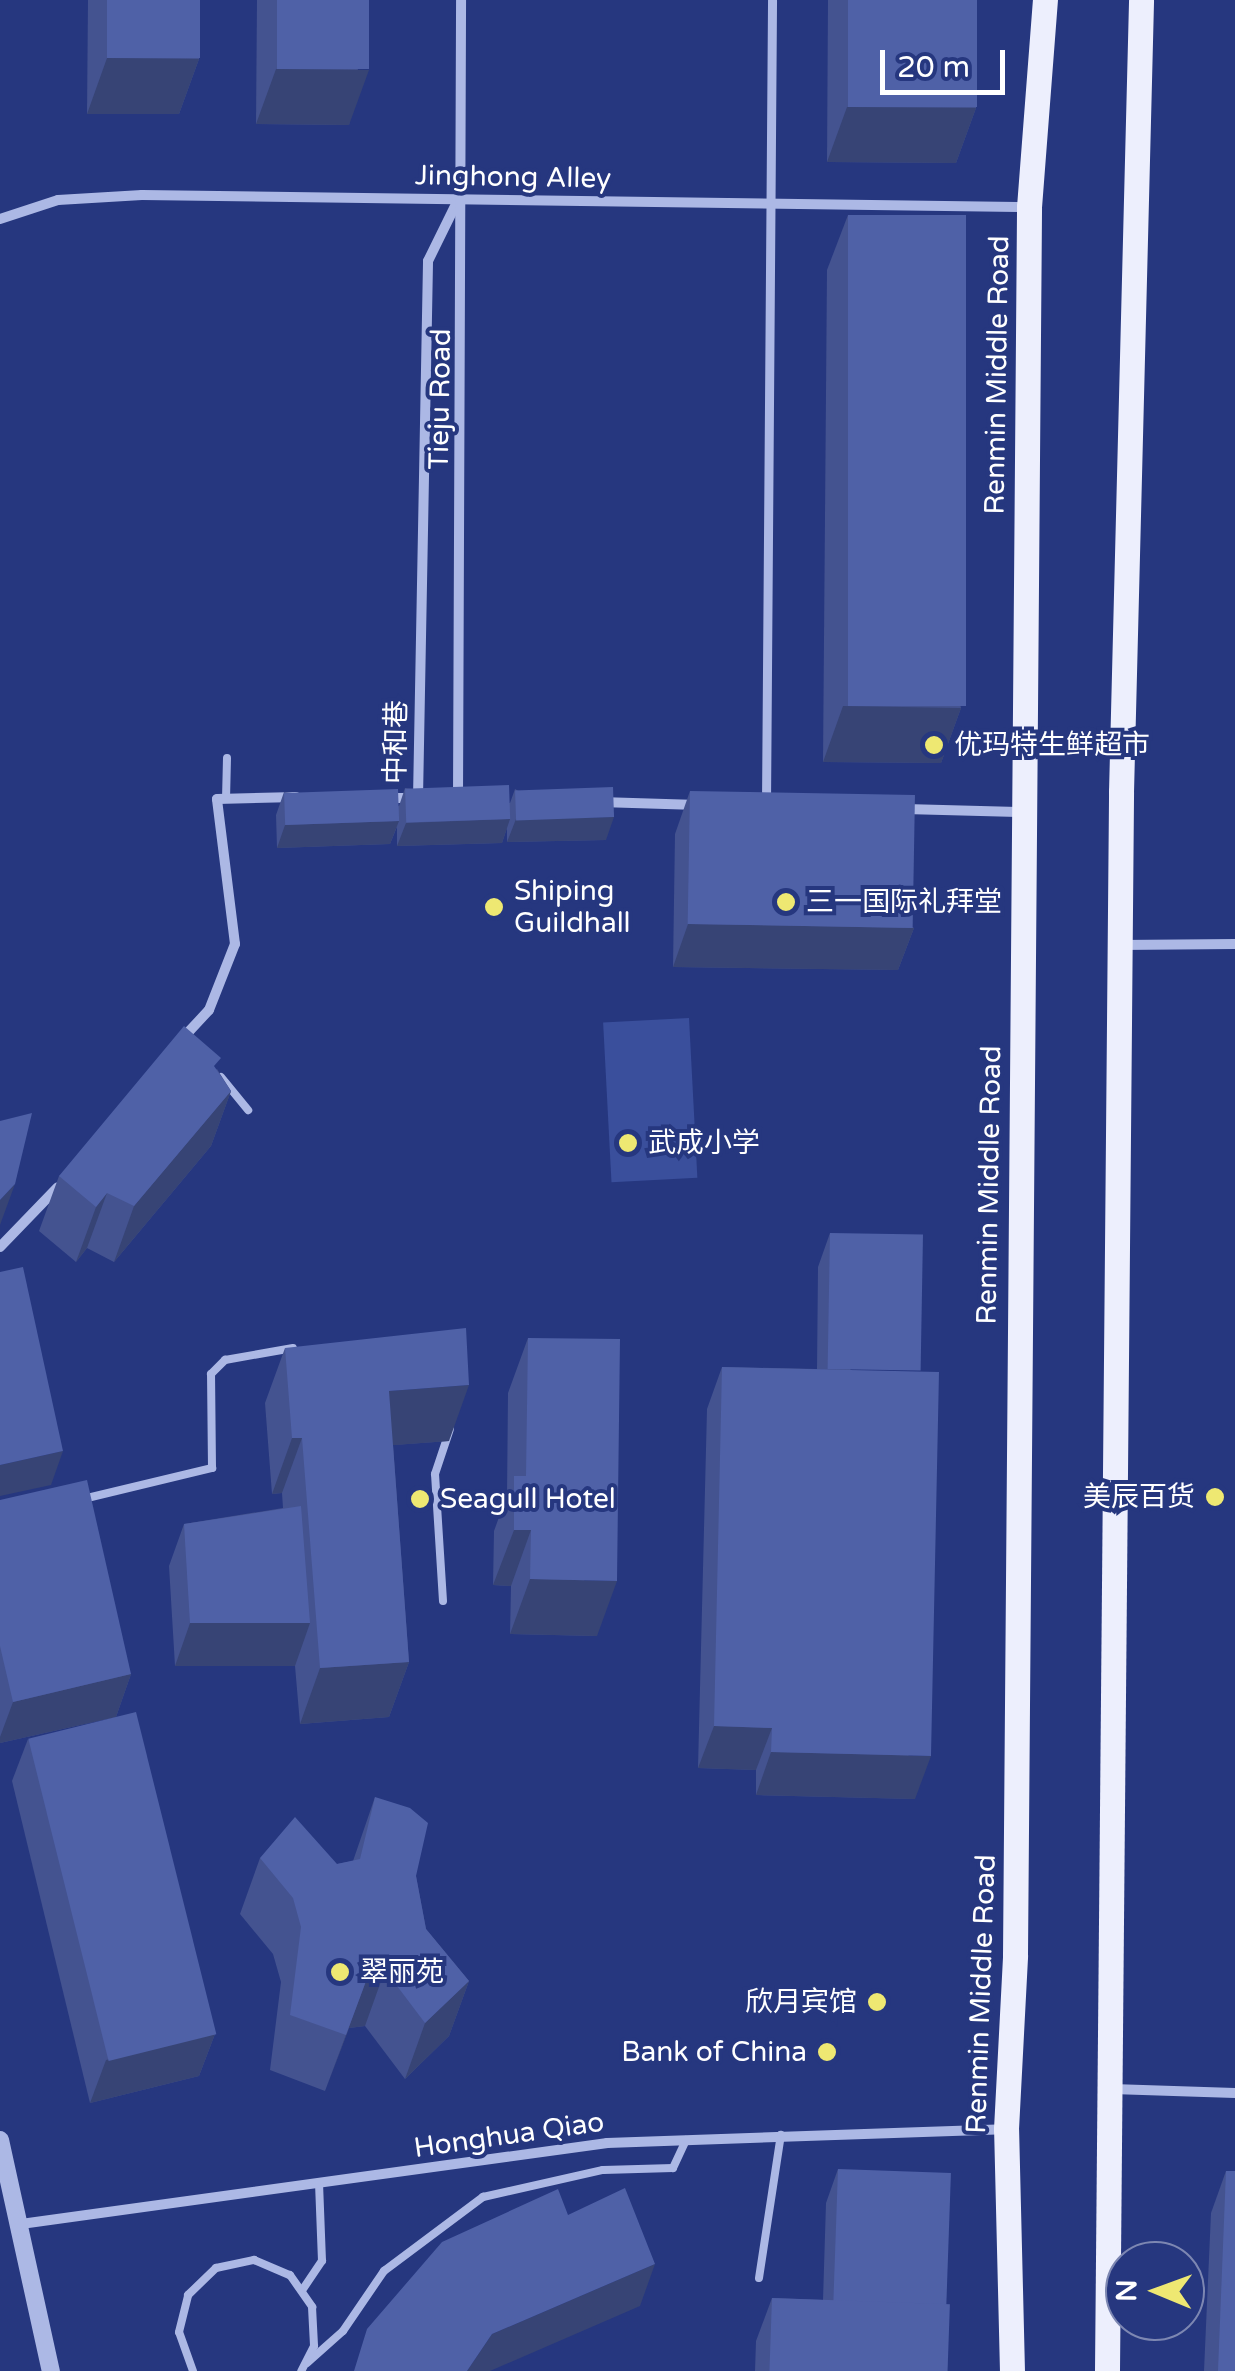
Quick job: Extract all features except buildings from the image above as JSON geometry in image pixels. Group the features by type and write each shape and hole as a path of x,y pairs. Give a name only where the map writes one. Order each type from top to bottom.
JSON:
{"main road":[{"name":"Renmin Middle Road","path":"1012,2371 1006,2129 1029,207 1043,28 1049,0"},
{"path":"1132,0 1140,38"},
{"path":"1108,2371 1120,945 1142,0"}],"street":[{"name":"Tieju Road","path":"460,0 458,798 477,798"},
{"path":"766,806 772,0"},
{"name":"Jinghong Alley","path":"0,219 58,200 142,196 1029,207"},
{"name":"中和巷","path":"379,798 418,798 428,261 459,198"},
{"path":"174,1048 210,1010 235,944 216,846 216,799 321,797"},
{"path":"573,801 708,805"},
{"path":"746,806 784,807"},
{"path":"879,809 1024,812"},
{"path":"1120,945 1235,944"},
{"path":"0,1247 70,1172"},
{"path":"1112,2088 1235,2093"},
{"name":"Honghua Qiao","path":"21,2224 686,2140 1006,2129"},
{"path":"0,2140 51,2371"}],"lane":[{"path":"226,799 227,758"},
{"path":"186,1035 198,1050"},
{"path":"211,1065 248,1110"},
{"path":"72,1501 212,1468 212,1374 225,1360 310,1346"},
{"path":"443,1601 435,1474 451,1443 449,1406"},
{"path":"760,2278 781,2135"},
{"path":"304,2367 335,2341 384,2271 483,2197 603,2170 673,2168 686,2140"},
{"path":"303,2289 322,2261 319,2184"},
{"path":"193,2371 179,2332 200,2279 254,2260 303,2289 316,2326 304,2367"}],"shaded area":[{"path":"689,1018 697,1178 611,1182 603,1023"}],"place":[{"name":"优玛特生鲜超市","path":"934,745"},
{"name":"三一国际礼拜堂","path":"786,902"},
{"name":"Shiping Guildhall","path":"494,907"},
{"name":"武成小学","path":"628,1143"},
{"name":"美辰百货","path":"1215,1497"},
{"name":"Seagull Hotel","path":"420,1499"},
{"name":"翠丽苑","path":"340,1972"},
{"name":"欣月宾馆","path":"877,2002"},
{"name":"Bank of China","path":"827,2052"}]}
